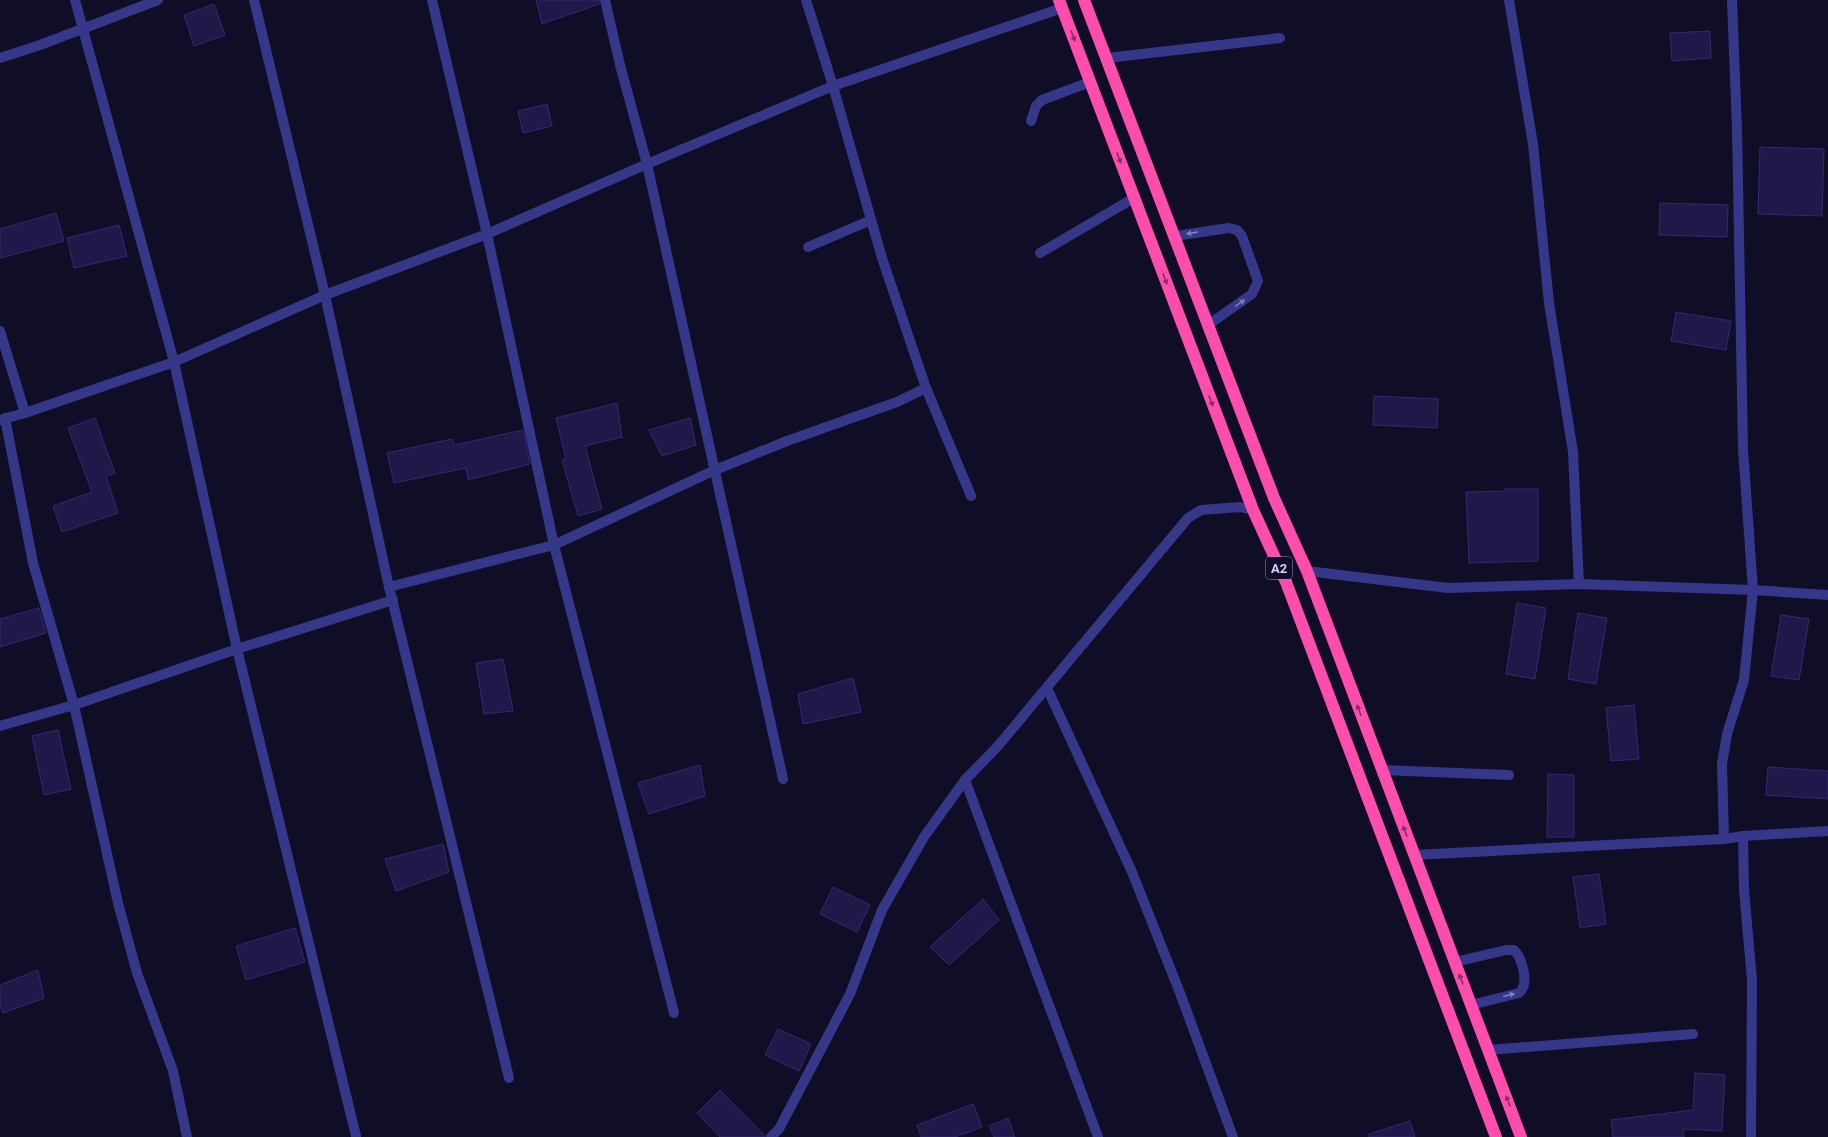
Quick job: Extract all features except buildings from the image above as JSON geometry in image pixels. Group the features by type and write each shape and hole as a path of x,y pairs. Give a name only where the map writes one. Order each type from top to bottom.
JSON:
{"highway":[{"name":"A2","path":"1084,0 1274,498 1307,571 1521,1137"},
{"name":"A2","path":"1060,4 1253,510 1286,582 1496,1137"}],"street":[{"path":"75,0 174,362 237,649 356,1136"},
{"path":"0,58 40,45 158,0"},
{"path":"254,0 325,295 389,586 509,1078"},
{"path":"432,0 487,234 554,545 674,1013"},
{"path":"605,0 620,65 646,164 783,779"},
{"path":"806,0 833,86 882,258 926,388 971,496"},
{"path":"1509,0 1533,144 1549,303 1573,452 1579,584"},
{"path":"1724,838 1722,764 1727,734 1744,680 1753,590 1744,449 1737,129 1732,0"},
{"path":"187,1137 173,1071 137,973 120,910 74,705 33,563 2,419 25,413 174,362 325,295 487,234 646,164 833,86 1060,4"},
{"path":"1107,58 1280,38"},
{"path":"1031,121 1036,106 1042,100 1090,82"},
{"path":"1040,254 1134,198"},
{"path":"808,247 872,220"},
{"path":"1175,236 1229,228 1237,230 1242,236 1258,281 1256,289 1252,294 1208,325"},
{"path":"0,331 25,413"},
{"path":"389,586 554,545 715,470 787,441 897,402 926,388"},
{"path":"771,1137 779,1129 850,994 882,910 924,837 965,780 998,746 1188,518 1201,510 1240,507 1253,510"},
{"path":"1307,571 1448,588 1579,584 1753,590 1828,595"},
{"path":"0,726 74,705 237,649 393,600"},
{"path":"1047,688 1132,872 1180,993 1233,1137"},
{"path":"1382,770 1510,775"},
{"path":"965,780 1098,1137"},
{"path":"1414,855 1828,831"},
{"path":"1743,836 1744,890 1752,980 1751,1137"},
{"path":"1455,962 1506,950 1514,950 1519,955 1525,981 1523,990 1519,993 1471,1005"},
{"path":"1488,1050 1693,1034"}]}
